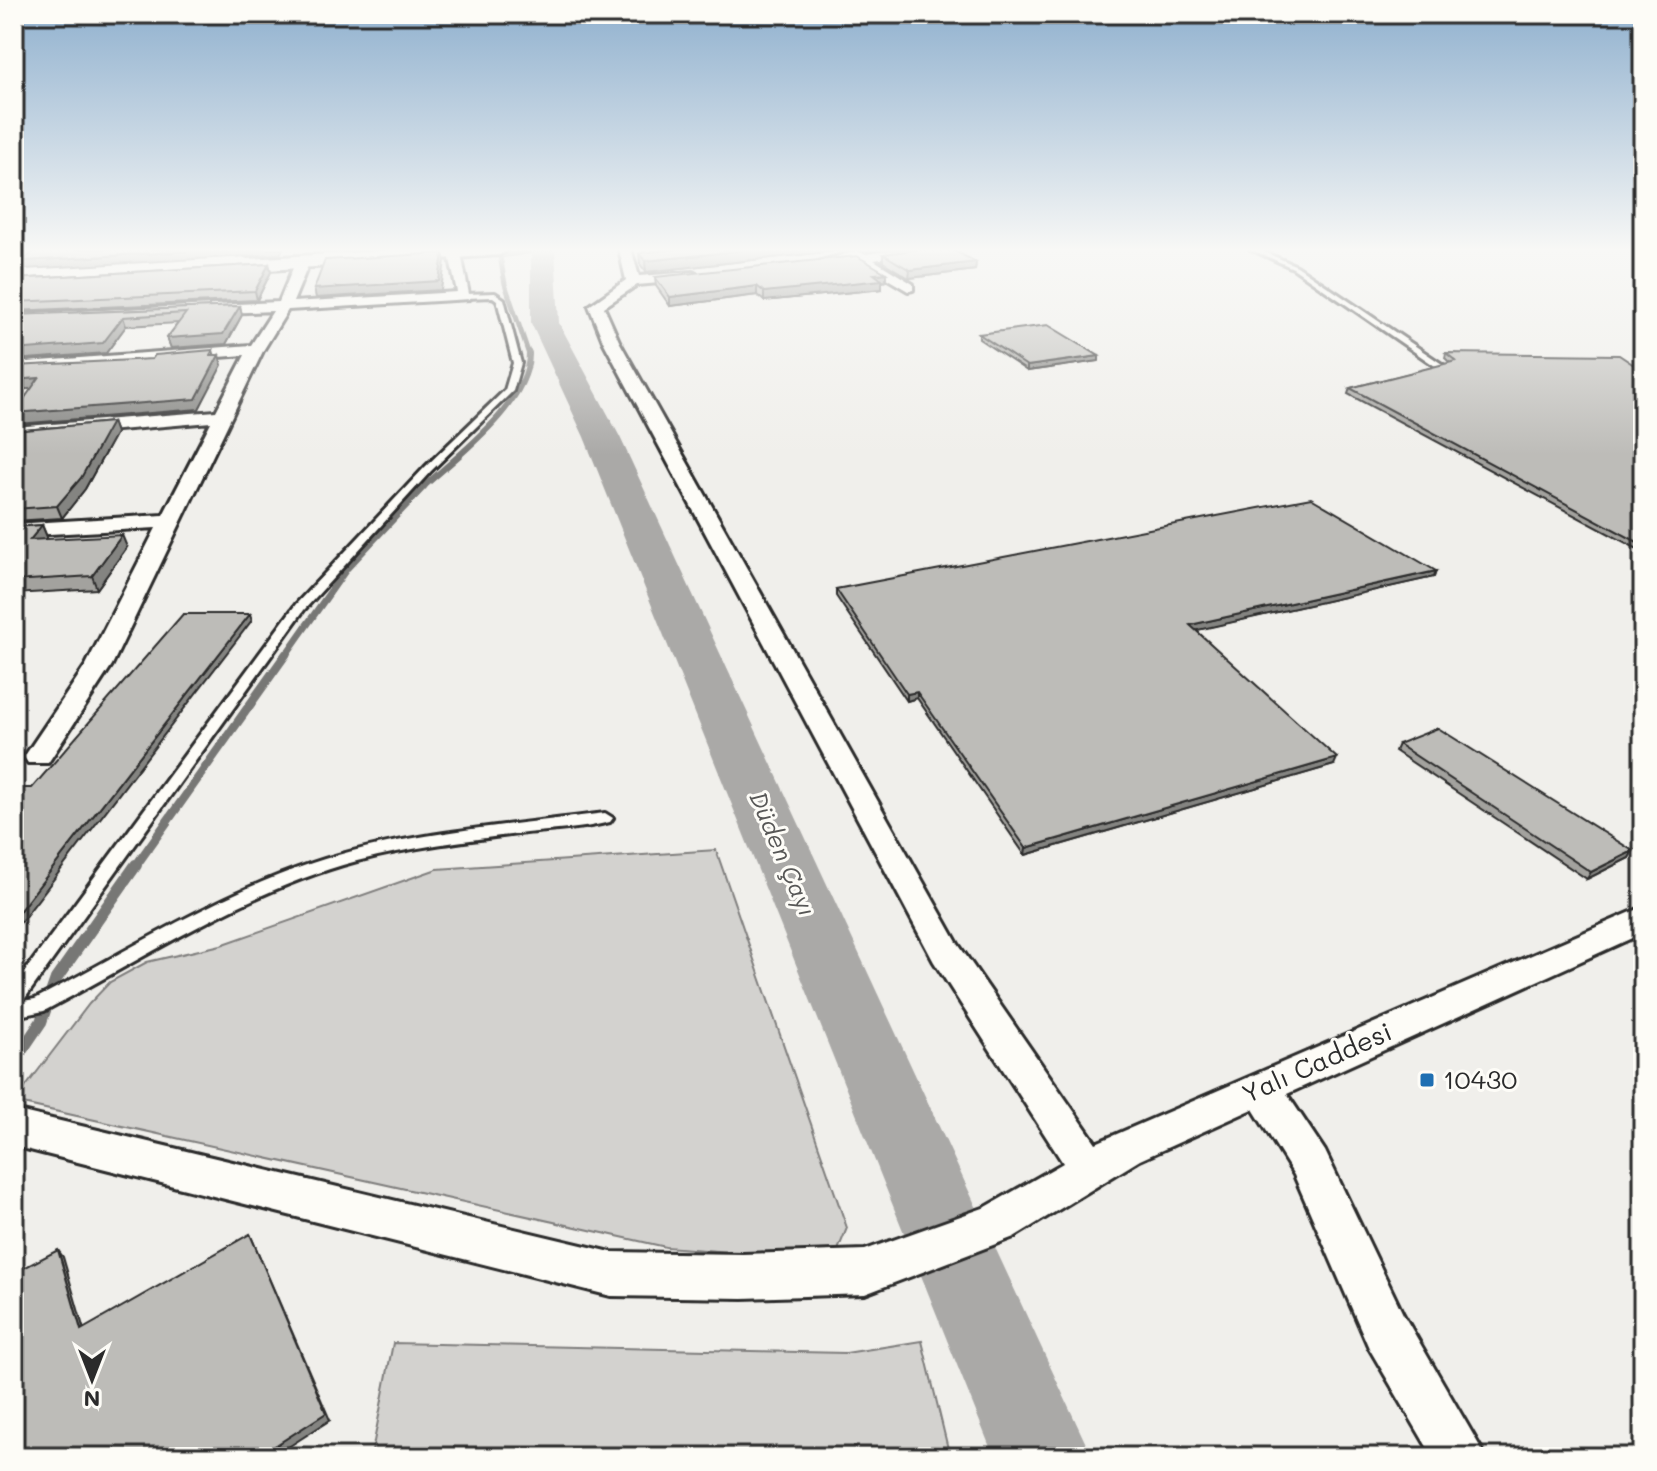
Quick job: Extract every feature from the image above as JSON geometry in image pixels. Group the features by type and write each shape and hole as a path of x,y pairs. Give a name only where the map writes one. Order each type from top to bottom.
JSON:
{"street":[{"path":"38,757 99,665 256,349 276,318"},
{"path":"601,318 946,953 1090,1169"},
{"path":"14,368 256,349"},
{"path":"14,433 222,416"},
{"path":"14,530 170,521"},
{"name":"Yalı Caddesi","path":"14,1128 611,1274 743,1276 865,1272 999,1223 1126,1147 1643,919"},
{"path":"1261,1088 1310,1164 1386,1331 1461,1457"}],"lane":[{"path":"14,1000 300,607 428,469 509,391 517,363 505,318"},
{"path":"1370,318 1441,366"},
{"path":"14,1010 38,1006 73,989 194,922 283,879 390,847 605,818"}],"shaded area":[{"path":"716,850 847,1228 834,1260 666,1247 14,1102 89,1004 110,982 147,962 221,945 437,869"},
{"path":"922,1341 950,1457 371,1457 393,1343 846,1353"}],"building":[{"path":"14,318 123,318 103,343 14,350"},
{"path":"182,318 233,318 223,334 167,338"},
{"path":"1048,325 1099,356 1027,366 979,334"},
{"path":"213,350 210,355 219,355 196,399 14,413 39,378 14,380 14,366 152,359 155,355"},
{"path":"1446,353 1619,355 1643,371 1643,488 1639,489 1643,491 1643,545 1350,388 1456,361"},
{"path":"112,422 81,478 57,506 14,509 14,431"},
{"path":"1311,498 1436,571 1190,625 1337,758 1026,848 917,692 907,694 836,589"},
{"path":"42,525 30,540 122,535 92,576 14,581 14,527"},
{"path":"183,614 250,614 14,918 14,788 32,788"},
{"path":"1438,728 1633,851 1591,872 1398,744"},
{"path":"250,1234 326,1413 275,1446 279,1457 14,1457 14,1273 58,1250 81,1330"}],"waterway":[{"path":"516,318 529,354"},
{"name":"Düden Çayı","path":"545,318 602,437 1043,1457"},
{"path":"423,487 472,444 505,409 518,391 529,354"},
{"path":"285,656 347,568 423,487"},
{"path":"135,867 286,654"},
{"path":"14,1062 41,1022 56,979 136,865"}],"place":[{"name":"10430","path":"1427,1080"}]}
